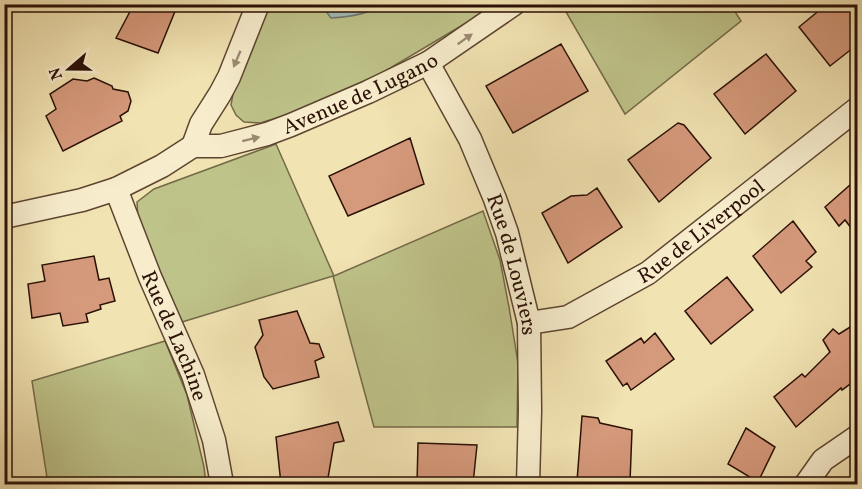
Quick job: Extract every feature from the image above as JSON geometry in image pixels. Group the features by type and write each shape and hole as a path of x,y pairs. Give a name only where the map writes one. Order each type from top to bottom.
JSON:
{"street":[{"path":"4,217 82,200 116,189 162,166 193,146 201,124 229,77 258,4"},
{"name":"Avenue de Lugano","path":"193,146 221,146 267,134 357,97 429,63 514,4"},
{"name":"Rue de Louviers","path":"429,63 470,139 495,199 507,233 529,323 528,484"},
{"name":"Rue de Liverpool","path":"529,323 568,318 648,273 858,108"},
{"name":"Rue de Lachine","path":"116,189 150,277 193,375 213,440 222,484"},
{"path":"806,484 823,460 858,436"}],"green space":[{"path":"266,5 492,5 382,73 287,115 260,123 244,122 236,115 231,105 233,94"},
{"path":"562,5 731,5 741,21 625,114"},
{"path":"276,144 334,276 483,211 500,260 518,363 517,427 374,427 333,276 182,322 138,219 137,202 154,189"},
{"path":"165,341 187,395 206,484 48,484 32,381"}],"water":[{"path":"322,4 382,5 371,11 331,18"}],"building":[{"path":"134,4 178,4 158,53 116,38"},
{"path":"827,4 858,4 858,44 830,66 799,27"},
{"path":"561,44 588,91 513,133 486,86"},
{"path":"766,54 796,91 745,134 714,94"},
{"path":"94,78 112,86 113,89 128,92 131,101 128,111 120,116 122,121 63,151 46,116 56,109 50,94 73,79 87,81"},
{"path":"678,123 684,125 711,158 659,202 628,160"},
{"path":"410,138 424,184 348,216 329,176"},
{"path":"858,178 858,237 845,220 839,226 825,207"},
{"path":"597,188 622,227 568,263 542,213 571,196 587,195"},
{"path":"793,221 816,252 806,261 812,267 781,293 753,256"},
{"path":"94,256 99,280 109,278 115,301 100,305 101,309 86,314 88,322 63,326 60,313 32,318 28,284 45,281 42,265"},
{"path":"727,277 753,310 711,344 685,311"},
{"path":"297,311 310,343 319,344 324,357 315,361 319,377 273,389 264,377 255,347 263,335 259,320"},
{"path":"858,322 858,378 842,390 841,388 796,427 774,397 802,374 805,377 830,352 823,340 833,329 839,334"},
{"path":"655,333 674,359 631,390 627,383 623,386 606,361 641,338 644,343"},
{"path":"582,416 598,418 600,423 632,430 630,482 577,481"},
{"path":"338,422 344,441 334,443 327,484 281,484 276,437"},
{"path":"746,428 775,447 758,482 728,464"},
{"path":"418,443 477,445 473,484 417,484"}]}
